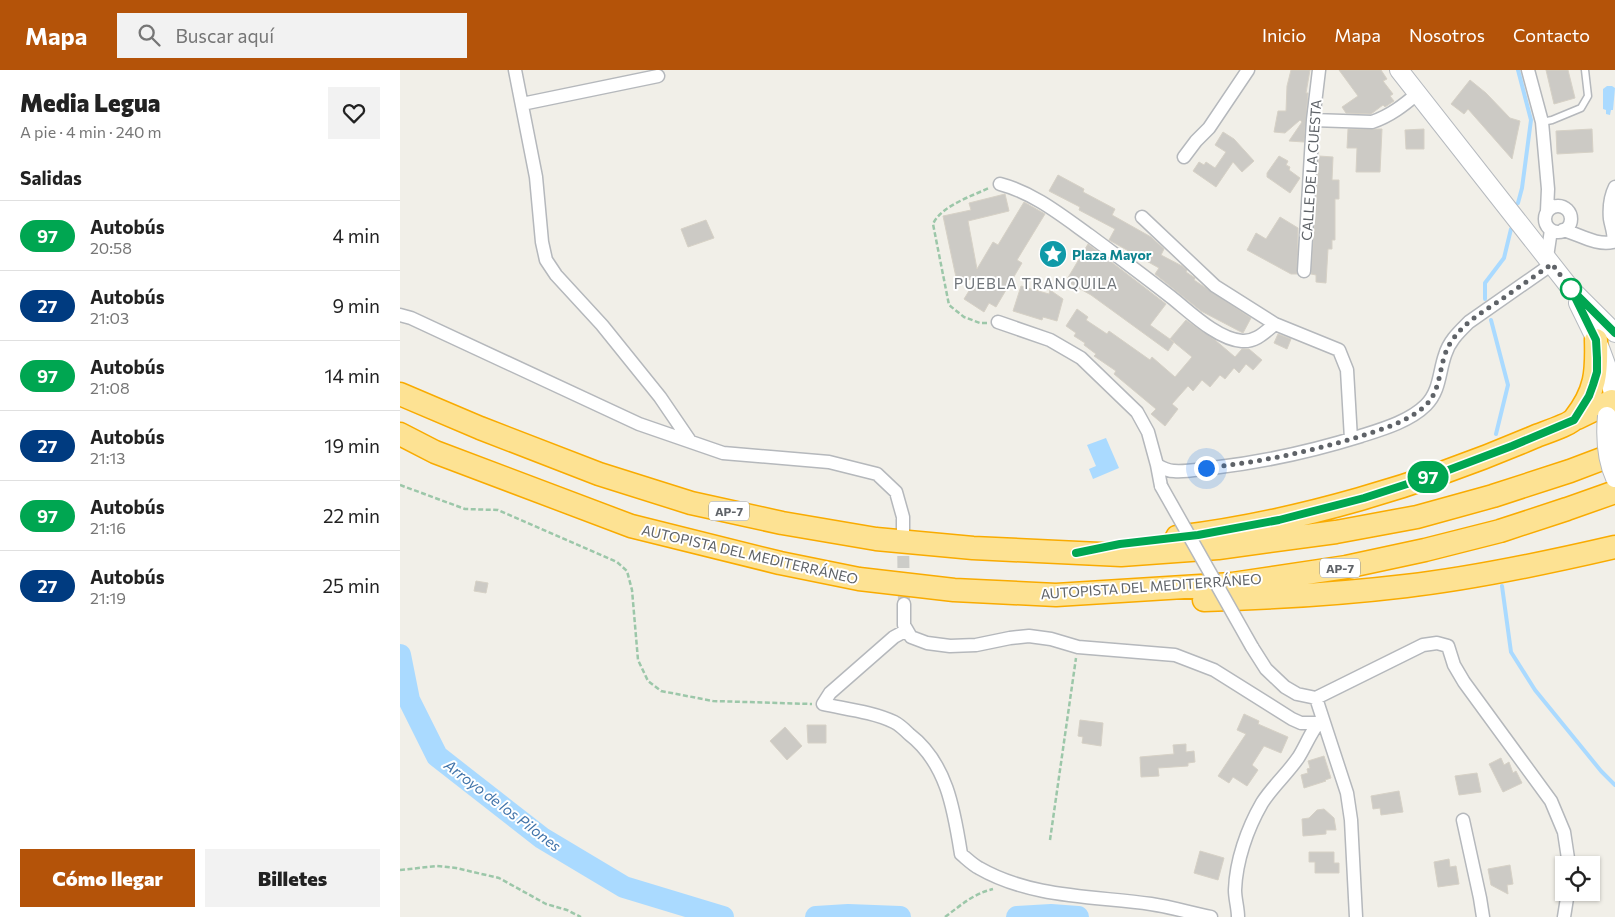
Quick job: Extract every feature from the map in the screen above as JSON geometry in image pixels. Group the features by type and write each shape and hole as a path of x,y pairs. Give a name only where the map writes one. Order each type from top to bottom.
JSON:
{"highway":[{"path":"1574,420 1589,396 1606,336"},
{"name":"AP-7","path":"400,394 480,428 599,474 690,502 782,523 876,539 974,548 1121,555 1218,548 1336,532 1417,516 1493,496 1615,454"},
{"path":"1076,553 1120,544 1198,535 1279,520 1364,498 1438,474 1512,446 1612,403"},
{"name":"AUTOPISTA DEL MEDITERRÁNEO","path":"400,434 436,452 631,526 761,559 859,579 954,590 1056,595 1232,584 1346,567 1500,531 1615,492"},
{"path":"1056,595 1098,602 1295,597 1406,586 1490,574 1615,548"}],"main road":[{"path":"1399,70 1550,260 1606,336 1607,367 1612,403 1606,447 1615,478"}],"street":[{"path":"514,70 536,177 542,242 546,260 556,275 602,324 643,375 690,441"},
{"path":"1184,157 1209,128 1248,70"},
{"name":"CALLE DE LA CUESTA","path":"1304,271 1313,120 1319,70"},
{"path":"1528,70 1542,122 1548,189 1546,223 1557,230 1587,239 1612,242 1614,238 1610,219 1610,207 1615,187"},
{"path":"522,104 658,76"},
{"path":"1313,120 1372,122 1400,108 1418,93"},
{"path":"1000,184 1016,188 1047,205 1218,332 1241,341 1255,340 1275,324"},
{"path":"1548,189 1587,239"},
{"path":"1547,211 1554,206 1566,211"},
{"path":"1557,230 1569,224 1566,211"},
{"path":"1142,217 1215,286 1275,324 1339,350 1347,370 1351,439"},
{"path":"1157,465 1173,472 1245,464 1288,456 1351,439 1385,428 1412,416 1427,404 1434,394 1445,355 1450,343 1458,332 1550,260 1557,230"},
{"path":"400,315 411,318 639,424 723,452 829,462 878,474 896,492 903,516 903,538"},
{"path":"998,322 1050,340 1081,358 1137,412 1148,432 1161,486 1252,648 1266,669 1285,687 1297,694 1316,698 1423,645 1437,643 1448,646 1454,666 1464,682 1552,801 1564,832 1567,856"},
{"path":"904,604 904,625 911,637 927,643 950,646 976,645 1030,636 1051,639 1078,647 1175,655 1214,670 1292,719 1302,723 1320,721"},
{"path":"907,630 894,637 830,693 823,704 864,712 895,722 917,739 933,758 948,789 961,854 978,868 1015,884 1032,889 1152,904 1211,917"},
{"path":"1316,698 1320,721 1347,793 1351,820 1356,917"},
{"path":"1238,917 1235,891 1240,858 1250,829 1263,802 1297,760 1320,721"},
{"path":"1463,820 1483,917"},
{"path":"1564,917 1567,901"}],"lane":[{"path":"1542,122 1581,108 1588,96 1585,70"}],"path":[{"path":"998,322 980,324 964,317 949,305 933,224 936,217 961,201 1000,184"},
{"path":"400,485 465,509 498,510 617,562 627,571 632,590 638,660 648,681 661,691 713,701 823,704"},
{"path":"1050,840 1078,647"},
{"path":"400,870 437,866 456,868 499,878 546,904 567,910 581,917"},
{"path":"945,917 967,899 980,892 1015,884"}],"water":[{"path":"1607,86 1615,88 1613,110 1611,110 1610,115 1606,114 1606,110 1603,109 1603,89"},
{"path":"1106,438 1119,468 1093,479 1089,469 1096,466 1087,445"}],"building":[{"path":"1291,70 1310,70 1306,93 1308,93 1304,142 1289,141 1302,122 1300,120 1285,133 1274,132 1278,111 1286,111 1287,86"},
{"path":"1339,70 1381,70 1387,79 1383,81 1393,94 1390,96 1394,101 1385,107 1383,105 1371,114 1346,113 1342,107 1358,96"},
{"path":"1546,70 1568,70 1575,98 1554,104"},
{"path":"1470,80 1486,93 1510,118 1520,121 1512,159 1468,109 1464,114 1451,104"},
{"path":"1348,129 1382,129 1380,172 1356,172 1357,148 1347,148"},
{"path":"1424,129 1424,149 1406,149 1405,130"},
{"path":"1592,129 1593,152 1557,154 1556,131"},
{"path":"1223,132 1234,139 1254,161 1242,172 1233,162 1216,187 1193,171 1199,162 1204,165 1206,162 1215,168 1226,152 1215,145"},
{"path":"1279,156 1288,161 1286,165 1290,167 1289,170 1300,178 1290,193 1267,177 1267,173"},
{"path":"1319,156 1333,157 1332,180 1339,180 1339,199 1335,199 1335,240 1332,240 1332,249 1328,249 1326,283 1316,282 1316,275 1311,274"},
{"path":"1058,175 1084,189 1083,192 1115,209 1112,215 1151,237 1164,249 1161,255 1182,266 1187,270 1186,272 1195,278 1194,280 1251,318 1243,333 1201,311 1155,274 1159,268 1109,240 1115,229 1079,210 1080,207 1049,191"},
{"path":"1005,194 1009,211 968,221 977,269 993,242 998,245 1024,202 1045,214 1017,260 1022,263 996,307 989,303 984,312 964,299 977,278 957,282 943,216 971,210 969,203"},
{"path":"1280,217 1298,228 1297,274 1291,274 1247,250 1256,233 1266,239"},
{"path":"706,220 714,238 688,247 681,229"},
{"path":"1088,244 1166,304 1150,325 1174,342 1168,351 1091,295 1066,281"},
{"path":"1021,286 1049,294 1050,290 1063,299 1057,321 1043,317 1042,320 1013,311"},
{"path":"1077,309 1088,317 1086,320 1107,334 1109,331 1150,360 1152,357 1175,377 1192,357 1170,339 1186,320 1215,340 1235,357 1242,349 1249,349 1262,360 1253,370 1246,364 1239,373 1234,368 1225,379 1220,375 1210,387 1202,380 1193,391 1188,386 1172,404 1178,409 1165,426 1151,414 1156,409 1114,374 1116,371 1094,356 1096,354 1084,345 1085,343 1074,336 1076,333 1066,326"},
{"path":"1278,334 1291,339 1287,349 1274,343"},
{"path":"476,581 488,583 486,593 474,591"},
{"path":"1244,714 1259,721 1258,724 1288,737 1281,753 1264,746 1252,765 1258,770 1247,786 1233,777 1229,783 1218,776 1246,734 1237,730"},
{"path":"1080,720 1103,723 1101,746 1082,743 1083,737 1078,736"},
{"path":"807,725 826,725 826,743 808,743"},
{"path":"785,727 802,746 787,760 770,741"},
{"path":"1186,744 1186,752 1194,751 1195,762 1188,763 1188,766 1158,768 1159,776 1141,777 1140,757 1174,754 1173,745"},
{"path":"1324,756 1331,778 1304,788 1301,775 1308,773 1307,769 1310,768 1308,761"},
{"path":"1501,758 1504,765 1509,762 1513,773 1516,771 1522,783 1503,792 1489,764"},
{"path":"1477,773 1481,792 1459,795 1455,776"},
{"path":"1399,791 1403,812 1381,815 1380,808 1373,809 1371,796"},
{"path":"1324,809 1334,818 1336,830 1326,830 1326,834 1303,836 1302,819 1309,818 1317,810"},
{"path":"1200,851 1224,858 1218,880 1194,873"},
{"path":"1309,852 1334,852 1334,863 1339,863 1339,873 1315,873 1315,862 1309,862"},
{"path":"1449,859 1450,867 1456,866 1459,884 1438,887 1434,862"},
{"path":"1510,865 1513,884 1507,885 1508,894 1491,885 1488,869"}],"waterway":[{"path":"1518,70 1531,120 1522,188 1518,203"},
{"path":"1485,299 1485,283 1504,258 1511,229"},
{"path":"1491,320 1508,385 1496,434"},
{"path":"1502,586 1511,652 1535,690 1601,771 1615,785"},
{"name":"Arroyo de los Pilones","path":"400,655 409,700 437,756 542,838 624,887 723,917"},
{"name":"Arroyo de los Pilones","path":"816,917 848,915 900,917"},
{"name":"Arroyo de los Pilones","path":"1017,917 1051,915 1078,917"}],"tunnel":[{"path":"903,538 904,604"}],"bus line":[{"name":"97","path":"1076,553 1120,544 1198,535 1279,520 1364,498 1438,474 1512,446 1574,420 1589,396 1597,372 1596,340 1571,289 1615,333"}],"place":[{"name":"Plaza Mayor","path":"1053,254"}],"district":[{"name":"PUEBLA TRANQUILA","path":"1036,283"}],"route":[{"path":"1206,468 1245,464 1322,448 1385,428 1412,416 1427,404 1434,394 1450,343 1469,322 1552,264 1571,289"}]}
